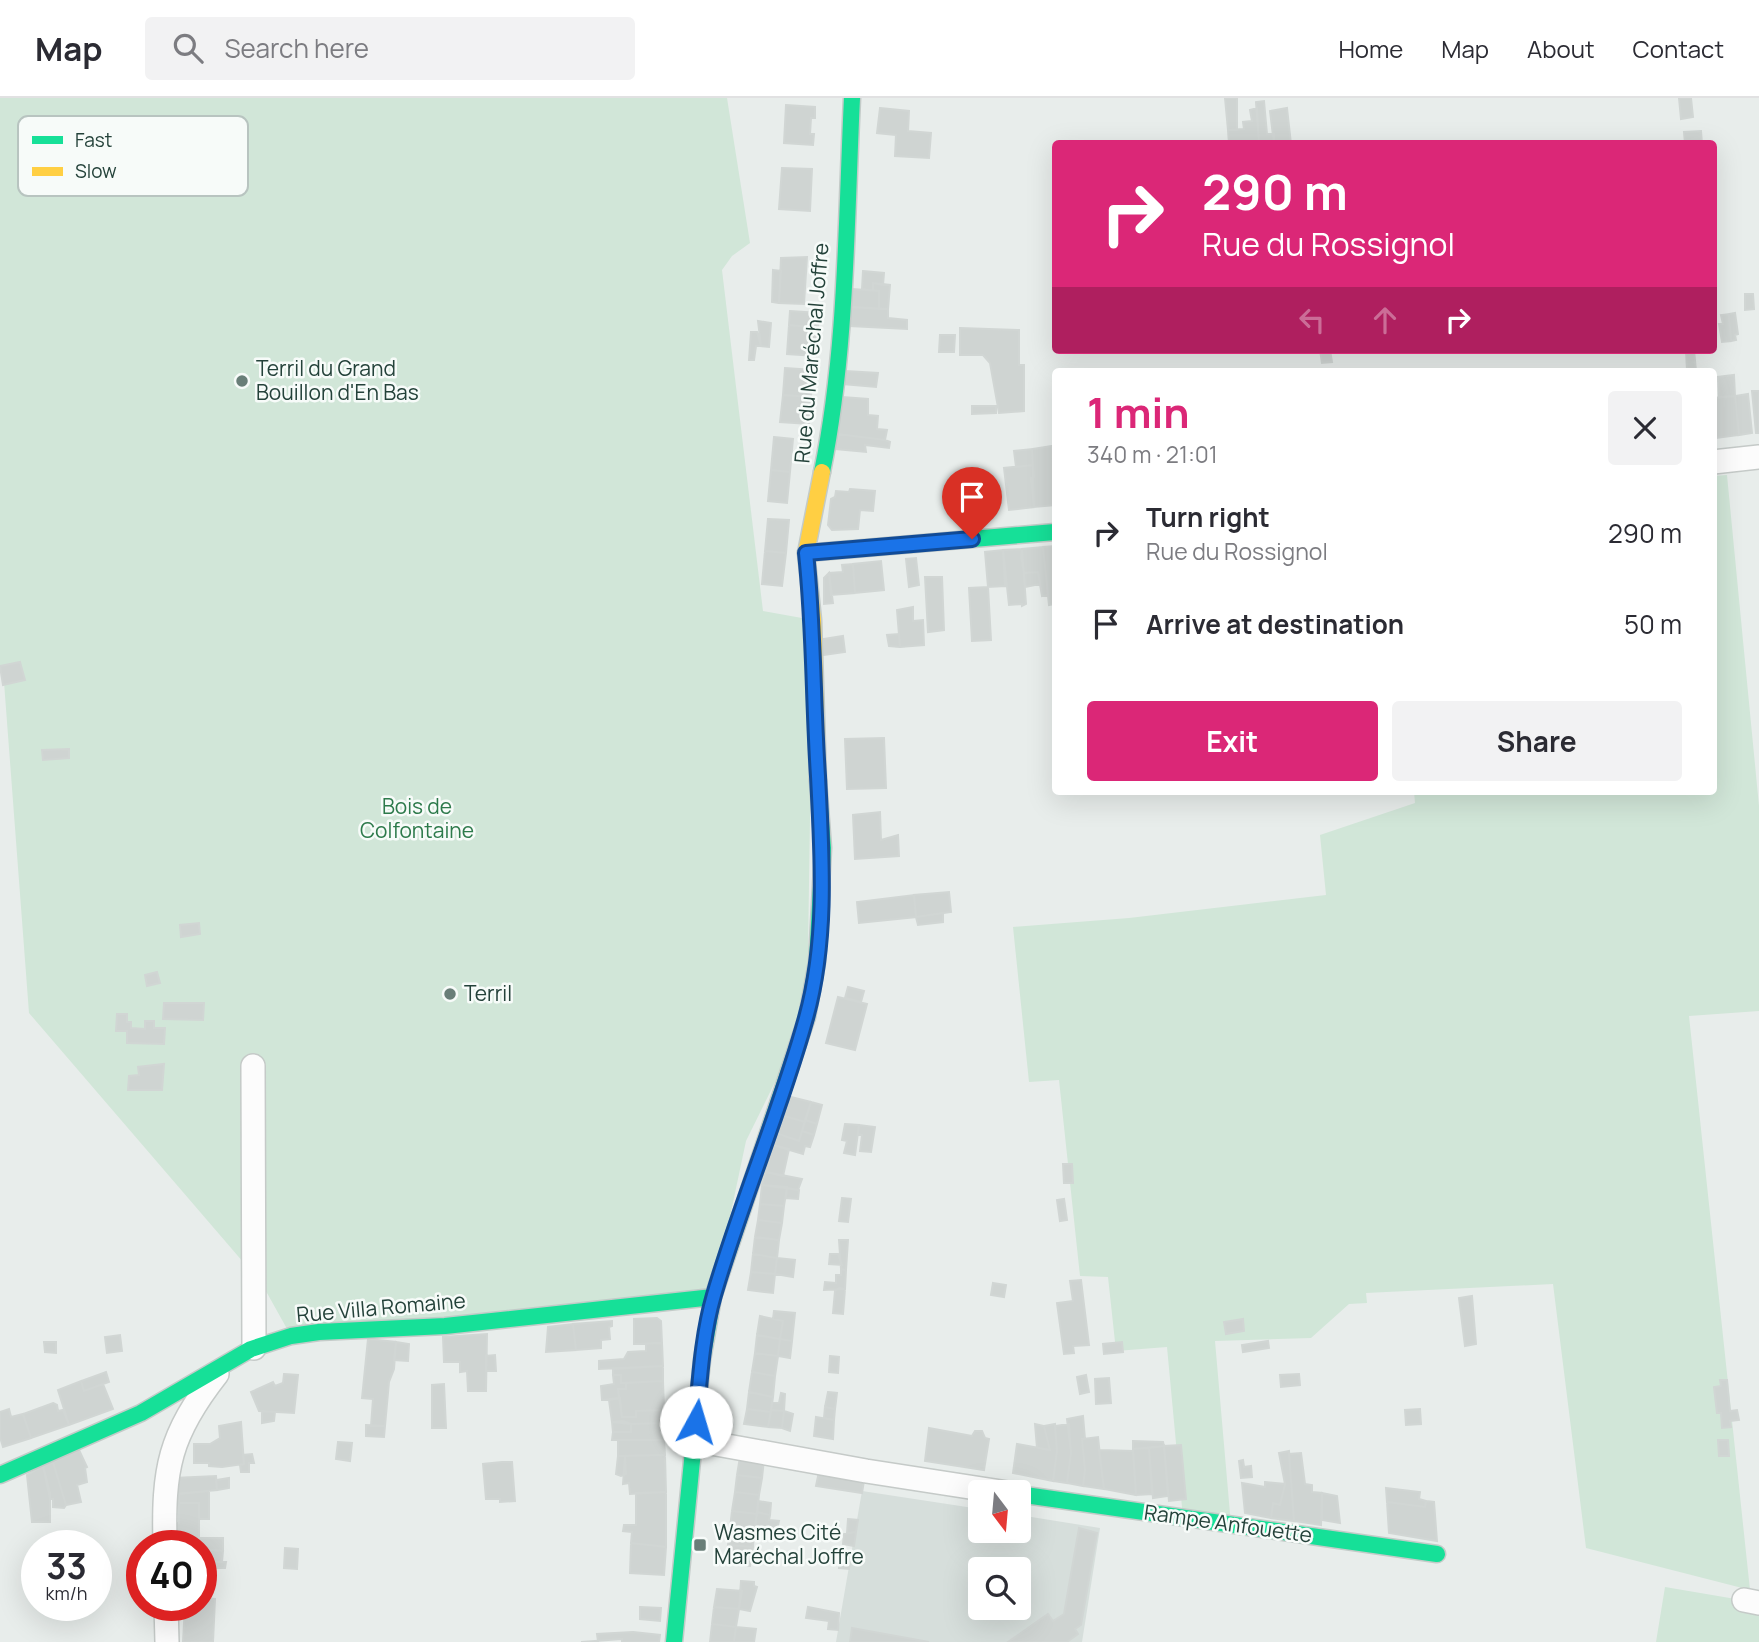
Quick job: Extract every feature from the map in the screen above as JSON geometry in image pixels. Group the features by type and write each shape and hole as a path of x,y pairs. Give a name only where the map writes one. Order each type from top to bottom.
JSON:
{"street":[{"name":"Rue du Maréchal Joffre","path":"674,1642 702,1360 713,1297 807,1017 817,962 823,848 817,774 813,620 806,553 829,440 842,306 852,98"},
{"path":"1717,462 1759,457"},
{"path":"806,553 1052,532"},
{"path":"253,1066 254,1348"},
{"name":"Rue Villa Romaine","path":"0,1475 48,1450 144,1412 228,1360 291,1336 407,1329 713,1297"},
{"path":"165,1530 167,1465 181,1427 201,1394 228,1360"},
{"path":"694,1440 968,1487"},
{"name":"Rampe Anfouette","path":"1031,1496 1437,1554"},
{"path":"166,1621 167,1642"}],"shaded area":[{"path":"862,1491 968,1507 968,1544 1031,1544 1031,1517 1100,1528 1082,1642 836,1642"}],"green space":[{"name":"Bois de Colfontaine","path":"0,98 727,98 750,243 732,256 722,270 763,611 813,620 807,1017 746,1141 713,1297 291,1336 262,1284 29,1013 3,669 0,668"},
{"path":"1727,475 1759,806 1759,1011 1689,1016 1750,1590 1586,1548 1553,1284 1366,1293 1367,1303 1349,1304 1311,1338 1215,1341 1231,1525 1183,1518 1167,1347 1116,1351 1108,1277 1080,1276 1059,1080 1029,1082 1013,927 1129,918 1326,895 1320,835 1415,803 1414,795 1717,795 1717,476"},
{"path":"1665,1587 1759,1603 1759,1642 1656,1642"}],"building":[{"path":"1225,98 1237,98 1237,130 1228,130"},
{"path":"1679,98 1691,98 1693,117 1681,119"},
{"path":"1264,101 1267,134 1274,134 1274,140 1259,140 1256,102"},
{"path":"786,105 815,107 810,134 814,134 813,145 784,143"},
{"path":"880,108 909,111 908,131 931,133 929,158 895,156 896,135 877,133"},
{"path":"1257,108 1259,140 1229,140 1228,130 1244,129 1243,122 1252,121 1250,110"},
{"path":"1287,108 1291,140 1274,140 1270,111"},
{"path":"1701,131 1702,140 1685,140 1684,132"},
{"path":"782,168 812,169 810,211 779,209"},
{"path":"807,257 804,304 779,303 781,258"},
{"path":"773,270 781,271 779,303 772,302"},
{"path":"863,271 884,273 883,285 873,283 873,291 862,289"},
{"path":"873,283 890,285 888,309 879,309 879,291 873,291"},
{"path":"852,289 879,291 879,309 851,307"},
{"path":"1745,294 1753,294 1754,309 1745,310"},
{"path":"851,307 888,309 888,318 907,320 907,329 850,326"},
{"path":"790,311 819,313 818,328 789,325"},
{"path":"1735,313 1738,334 1735,335 1736,340 1731,341 1729,314"},
{"path":"1729,314 1731,341 1722,342 1719,324 1723,324 1721,315"},
{"path":"758,321 771,323 769,347 761,346"},
{"path":"789,325 818,328 816,356 787,354"},
{"path":"960,328 1019,330 1019,365 1024,365 1024,411 999,413 990,363 983,355 960,355"},
{"path":"751,332 757,332 761,346 756,346 754,360 749,360"},
{"path":"940,335 955,335 954,352 939,352"},
{"path":"1321,354 1331,354 1332,362 1322,363"},
{"path":"1686,354 1694,354 1696,368 1687,368"},
{"path":"785,368 813,370 811,397 783,395"},
{"path":"845,371 878,373 876,387 843,384"},
{"path":"1734,375 1735,396 1719,397 1718,377"},
{"path":"1752,391 1759,391 1759,433 1756,433"},
{"path":"1748,394 1752,433 1739,435 1735,396"},
{"path":"783,395 811,397 809,424 780,422"},
{"path":"1735,396 1739,435 1717,438 1717,398"},
{"path":"842,397 868,399 868,415 878,416 877,429 887,430 885,440 838,434"},
{"path":"972,406 996,406 996,413 972,414"},
{"path":"838,434 885,440 890,442 889,448 865,445 866,452 836,449"},
{"path":"774,437 793,439 790,472 771,470"},
{"path":"1052,446 1052,505 1034,507 1032,449"},
{"path":"1032,449 1033,465 1016,467 1014,451"},
{"path":"1033,465 1034,477 1031,478 1034,507 1009,510 1004,468"},
{"path":"771,470 790,472 787,503 768,501"},
{"path":"850,489 875,491 873,511 860,510 858,529 832,530 828,525 831,499 835,497 836,491 849,492"},
{"path":"768,519 789,520 786,553 765,551"},
{"path":"1052,546 1052,604 1049,605 1043,547"},
{"path":"1043,547 1048,595 1042,596 1038,572 1024,573 1021,557 1022,549"},
{"path":"1022,549 1026,604 1009,605 1003,550"},
{"path":"1003,550 1005,586 988,587 985,552"},
{"path":"765,551 786,553 782,586 762,584"},
{"path":"916,558 919,585 909,587 906,559"},
{"path":"881,561 884,590 855,593 853,564"},
{"path":"853,564 855,593 831,595 829,573 843,572 842,565"},
{"path":"1038,572 1040,584 1025,587 1024,573"},
{"path":"829,573 833,603 824,604 824,578"},
{"path":"925,577 942,577 944,630 928,632"},
{"path":"988,587 991,640 972,641 969,588"},
{"path":"913,607 913,621 923,620 924,645 900,647 897,610"},
{"path":"899,634 900,647 889,646 887,635"},
{"path":"843,636 845,652 823,655 823,639"},
{"path":"20,662 25,680 3,685 0,666"},
{"path":"884,738 886,788 847,789 845,739"},
{"path":"69,749 69,758 43,760 42,750"},
{"path":"880,812 881,840 898,835 899,856 855,859 853,815"},
{"path":"949,892 951,912 916,917 914,895"},
{"path":"914,895 916,917 859,923 857,902"},
{"path":"943,913 943,922 918,925 916,917"},
{"path":"199,923 200,934 181,937 180,925"},
{"path":"157,972 160,983 147,986 145,975"},
{"path":"848,987 864,991 861,1002 845,998"},
{"path":"838,997 867,1004 855,1050 826,1043"},
{"path":"164,1003 204,1003 203,1020 163,1019"},
{"path":"117,1014 127,1014 127,1022 131,1022 131,1028 145,1029 145,1021 154,1021 154,1028 165,1028 164,1044 127,1043 127,1031 116,1031"},
{"path":"164,1064 162,1090 128,1090 129,1076 139,1075 138,1067"},
{"path":"787,1096 811,1102 805,1122 781,1115"},
{"path":"811,1102 822,1105 817,1124 805,1120"},
{"path":"781,1115 805,1122 799,1141 776,1133"},
{"path":"805,1120 817,1124 814,1135 802,1131"},
{"path":"845,1124 859,1125 855,1155 844,1153 847,1141 842,1140"},
{"path":"859,1125 875,1127 871,1152 860,1151 862,1135 858,1134"},
{"path":"802,1131 814,1135 810,1147 805,1146 803,1154 773,1145 776,1133 799,1141"},
{"path":"773,1145 789,1149 783,1176 766,1172"},
{"path":"1063,1164 1072,1164 1073,1183 1064,1183"},
{"path":"766,1172 802,1179 798,1190 762,1185"},
{"path":"762,1185 787,1187 784,1206 760,1204"},
{"path":"787,1188 799,1190 798,1199 786,1198"},
{"path":"842,1198 851,1199 848,1222 839,1221"},
{"path":"1064,1199 1067,1220 1060,1221 1057,1200"},
{"path":"760,1204 784,1206 782,1223 758,1220"},
{"path":"758,1220 782,1223 779,1240 755,1237"},
{"path":"755,1237 779,1240 777,1258 753,1254"},
{"path":"839,1240 848,1240 846,1270 841,1269"},
{"path":"753,1254 777,1258 775,1274 751,1272"},
{"path":"830,1254 838,1254 842,1265 829,1264"},
{"path":"777,1258 795,1260 793,1277 775,1274"},
{"path":"841,1269 846,1270 845,1289 824,1290 825,1282 836,1283 836,1275 841,1275"},
{"path":"751,1272 775,1274 773,1293 748,1290"},
{"path":"1081,1280 1089,1345 1073,1346 1074,1353 1064,1354 1057,1303 1073,1301 1070,1281"},
{"path":"993,1283 1006,1285 1004,1297 991,1295"},
{"path":"839,1288 845,1289 843,1314 833,1313 835,1291"},
{"path":"1472,1296 1476,1344 1465,1346 1459,1298"},
{"path":"774,1311 795,1313 792,1341 780,1339 783,1321 773,1319"},
{"path":"760,1316 783,1321 780,1339 757,1335"},
{"path":"657,1318 661,1321 662,1343 634,1344 634,1319"},
{"path":"1243,1319 1244,1331 1226,1334 1224,1322"},
{"path":"612,1321 612,1326 609,1327 610,1339 601,1340 601,1348 576,1350 573,1324"},
{"path":"573,1324 576,1350 546,1352 548,1327"},
{"path":"487,1334 486,1391 468,1391 467,1371 460,1372 460,1362 444,1362 443,1337"},
{"path":"120,1335 122,1351 107,1353 105,1337"},
{"path":"757,1335 780,1339 778,1356 755,1353"},
{"path":"368,1339 396,1342 385,1426 371,1426 373,1399 362,1398"},
{"path":"780,1339 792,1341 790,1358 778,1356"},
{"path":"1268,1341 1269,1348 1243,1352 1242,1345"},
{"path":"44,1342 56,1342 56,1353 45,1352"},
{"path":"396,1342 409,1344 408,1361 394,1360"},
{"path":"1122,1342 1123,1352 1104,1354 1103,1344"},
{"path":"662,1343 663,1366 599,1369 599,1361 624,1359 628,1352 646,1351 646,1344"},
{"path":"755,1353 778,1356 775,1376 752,1372"},
{"path":"495,1355 496,1371 486,1371 486,1356"},
{"path":"830,1356 839,1357 838,1373 829,1372"},
{"path":"663,1366 663,1381 621,1383 621,1375 613,1375 613,1369"},
{"path":"106,1372 109,1382 84,1391 81,1381"},
{"path":"752,1372 775,1376 773,1397 749,1392"},
{"path":"284,1374 298,1375 294,1413 259,1411 251,1392 273,1382 275,1386 283,1383"},
{"path":"1299,1374 1300,1385 1281,1387 1280,1375"},
{"path":"613,1375 621,1375 621,1383 626,1383 626,1389 618,1389 619,1398 602,1400 601,1386 614,1384"},
{"path":"1086,1375 1089,1392 1080,1394 1077,1377"},
{"path":"1109,1378 1111,1403 1096,1404 1095,1379"},
{"path":"1720,1380 1727,1380 1730,1411 1737,1410 1739,1420 1730,1421 1731,1427 1722,1428 1721,1413 1717,1413 1714,1387 1721,1386"},
{"path":"81,1381 84,1391 103,1384 113,1409 69,1425 58,1390"},
{"path":"663,1381 664,1410 636,1411 636,1417 622,1417 618,1389 626,1389 626,1383"},
{"path":"444,1384 446,1428 432,1428 432,1385"},
{"path":"749,1392 773,1397 771,1412 747,1409"},
{"path":"828,1392 837,1393 835,1409 825,1407"},
{"path":"781,1393 785,1394 784,1411 771,1410 772,1402 779,1403"},
{"path":"620,1398 622,1417 636,1417 636,1411 664,1410 664,1423 612,1422 609,1400"},
{"path":"53,1403 57,1405 58,1411 63,1410 69,1425 31,1438 23,1414"},
{"path":"825,1407 835,1409 834,1420 824,1418"},
{"path":"9,1409 11,1417 23,1414 31,1438 3,1447 0,1437 0,1412"},
{"path":"747,1409 771,1412 768,1427 744,1424"},
{"path":"1420,1409 1421,1424 1406,1425 1405,1410"},
{"path":"771,1410 784,1411 782,1428 768,1427"},
{"path":"262,1411 275,1412 274,1421 262,1423"},
{"path":"784,1411 793,1414 790,1431 782,1428"},
{"path":"1083,1416 1083,1486 1067,1483 1071,1453 1067,1419"},
{"path":"816,1417 834,1420 833,1439 814,1436"},
{"path":"623,1421 631,1424 631,1432 613,1432 612,1422"},
{"path":"241,1422 244,1464 222,1467 209,1466 209,1463 194,1463 194,1444 210,1444 220,1438 219,1426"},
{"path":"664,1423 664,1440 612,1440 613,1432 631,1432 631,1424"},
{"path":"1035,1424 1044,1426 1050,1450 1037,1448"},
{"path":"1055,1424 1057,1451 1053,1481 1013,1473 1017,1444 1050,1450 1044,1426"},
{"path":"1069,1424 1071,1453 1067,1483 1053,1481 1057,1451 1055,1426"},
{"path":"366,1425 385,1426 384,1437 366,1436"},
{"path":"929,1428 972,1436 975,1431 982,1431 985,1438 989,1439 984,1470 925,1461"},
{"path":"1098,1437 1104,1489 1083,1486 1085,1470 1082,1439"},
{"path":"618,1440 664,1440 665,1455 618,1456"},
{"path":"1718,1440 1728,1440 1729,1456 1719,1456"},
{"path":"1133,1441 1163,1442 1164,1446 1133,1449"},
{"path":"338,1442 352,1443 350,1461 336,1459"},
{"path":"1181,1445 1186,1499 1169,1501 1164,1446"},
{"path":"1164,1446 1168,1496 1153,1498 1149,1448"},
{"path":"1149,1448 1152,1494 1136,1495 1133,1449"},
{"path":"79,1450 87,1467 87,1482 77,1485 81,1502 66,1505 53,1462"},
{"path":"1099,1450 1133,1451 1136,1495 1104,1489"},
{"path":"1289,1451 1294,1521 1271,1518 1273,1503 1280,1505 1285,1484 1279,1453"},
{"path":"1301,1453 1305,1484 1312,1485 1312,1492 1322,1493 1321,1525 1294,1521 1289,1454"},
{"path":"252,1454 254,1463 249,1463 249,1472 241,1472 243,1455"},
{"path":"665,1455 666,1492 630,1494 629,1483 623,1484 625,1456"},
{"path":"618,1456 625,1456 626,1474 621,1476 616,1474"},
{"path":"740,1457 764,1460 762,1478 737,1475"},
{"path":"1243,1460 1244,1467 1251,1466 1252,1477 1241,1478 1239,1461"},
{"path":"53,1462 66,1505 64,1508 53,1507 53,1499 50,1499 43,1466"},
{"path":"512,1462 515,1501 486,1499 483,1464"},
{"path":"43,1466 50,1493 50,1522 32,1522 27,1475"},
{"path":"820,1467 865,1474 862,1493 816,1486"},
{"path":"737,1475 762,1478 759,1495 735,1492"},
{"path":"216,1476 217,1490 174,1494 174,1478"},
{"path":"229,1478 229,1488 217,1490 216,1480"},
{"path":"1265,1482 1285,1484 1280,1505 1273,1503 1271,1518 1245,1513 1242,1483 1265,1487"},
{"path":"1386,1488 1420,1492 1419,1499 1426,1501 1425,1507 1387,1502"},
{"path":"209,1491 209,1519 199,1519 199,1503 179,1503 179,1494"},
{"path":"666,1492 666,1547 631,1543 632,1532 623,1531 624,1525 636,1525 636,1493"},
{"path":"735,1492 759,1495 757,1514 732,1511"},
{"path":"1322,1493 1337,1496 1340,1523 1322,1520"},
{"path":"758,1501 771,1503 770,1515 757,1512"},
{"path":"1426,1501 1434,1502 1437,1541 1389,1533 1387,1502 1425,1507"},
{"path":"179,1503 199,1503 199,1530 173,1530 173,1523 179,1523"},
{"path":"732,1511 757,1514 754,1531 730,1528"},
{"path":"757,1512 770,1515 769,1520 779,1521 777,1530 755,1530"},
{"path":"848,1519 858,1520 856,1532 847,1533"},
{"path":"730,1528 754,1531 753,1547 728,1545"},
{"path":"1079,1528 1097,1533 1081,1625 1075,1629 1078,1634 1067,1642 1008,1642 1048,1614 1053,1621 1064,1614"},
{"path":"856,1532 854,1546 843,1544 844,1534"},
{"path":"217,1538 223,1538 223,1551 217,1550"},
{"path":"631,1543 666,1547 664,1575 630,1573"},
{"path":"728,1545 753,1547 750,1566 725,1563"},
{"path":"285,1548 298,1549 297,1569 284,1568"},
{"path":"217,1550 223,1551 222,1562 217,1562"},
{"path":"841,1551 851,1553 849,1569 839,1568"},
{"path":"217,1562 226,1562 225,1568 217,1568"},
{"path":"741,1581 754,1582 757,1587 750,1611 739,1609"},
{"path":"717,1589 742,1591 739,1609 714,1607"},
{"path":"640,1607 661,1608 660,1621 640,1619"},
{"path":"714,1607 739,1609 736,1627 712,1624"},
{"path":"808,1607 839,1613 838,1630 828,1629 829,1621 806,1618"},
{"path":"184,1621 214,1621 213,1642 183,1642"},
{"path":"712,1624 736,1627 734,1642 710,1642"},
{"path":"736,1627 756,1629 754,1642 734,1642"},
{"path":"852,1628 929,1642 850,1642"},
{"path":"633,1632 660,1635 659,1642 622,1642 622,1639 598,1641 597,1634"}],"traffic: fast":[{"path":"822,472 841,333 852,98"},
{"path":"806,553 1052,532"},
{"path":"674,1642 702,1360 713,1297 807,1017 817,962 823,848 818,781"},
{"path":"0,1475 141,1413 251,1349 291,1336 319,1332 445,1326 713,1297"},
{"path":"1031,1496 1437,1554"}],"traffic: slow":[{"path":"818,781 813,620 806,553 822,472"}],"place":[{"name":"Terril du Grand Bouillon d'En Bas","path":"242,381"},
{"name":"Terril","path":"450,994"},
{"name":"Wasmes Cité Maréchal Joffre","path":"700,1545"}],"route":[{"path":"696,1422 702,1360 713,1297 807,1017 817,962 823,848 817,774 813,620 806,553 972,539"}]}
